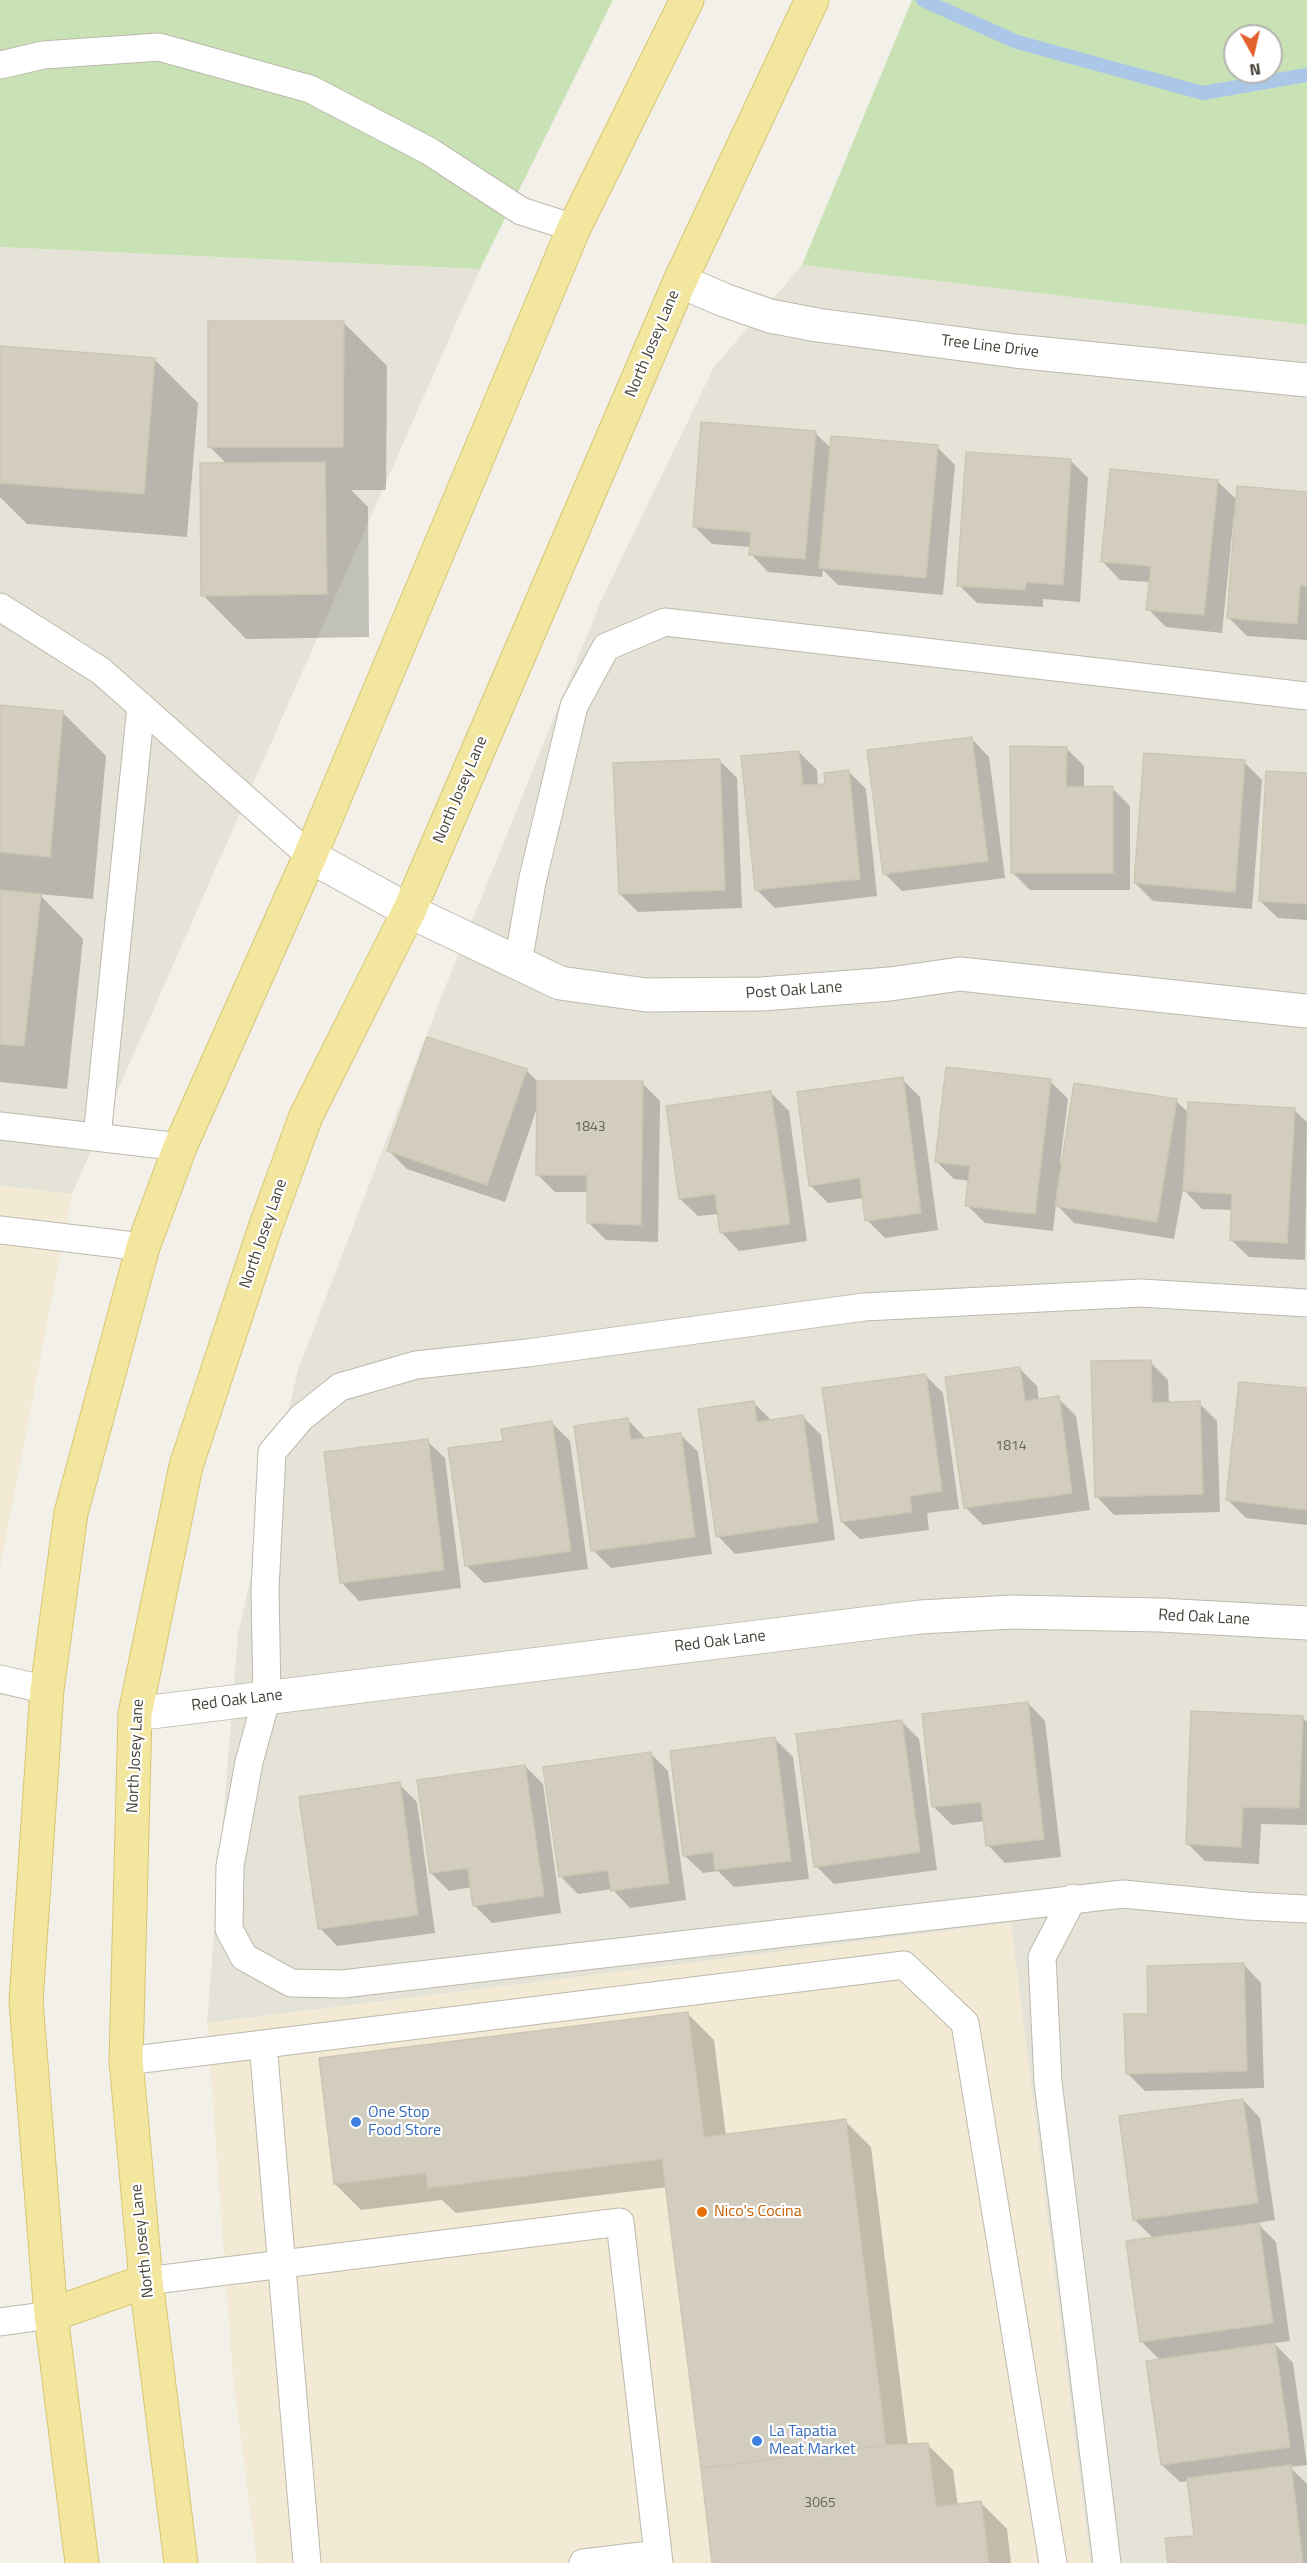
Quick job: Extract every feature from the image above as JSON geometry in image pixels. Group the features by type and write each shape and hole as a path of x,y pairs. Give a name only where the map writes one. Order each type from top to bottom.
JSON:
{"main road":[{"path":"82,2563 51,2315 26,2001 47,1690 71,1513 143,1247 180,1147 310,856 574,228 687,0"},
{"name":"North Josey Lane","path":"181,2563 146,2281 126,2061 135,1714 186,1466 265,1228 306,1116 409,911 680,281 806,13"},
{"path":"51,2315 146,2281"}],"street":[{"name":"Tree Line Drive","path":"680,281 724,300 771,316 817,325 1015,351 1307,380"},
{"name":"Post Oak Lane","path":"310,856 409,911 560,983 646,995 762,994 890,984 960,974 1307,1011"},
{"name":"Red Oak Lane","path":"135,1714 920,1617 1024,1612 1160,1615 1307,1623"}],"lane":[{"path":"0,65 43,55 159,47 310,89 429,151 521,211 574,228"},
{"path":"0,607 101,670 310,856"},
{"path":"518,963 532,882 574,706 606,647 665,622 1307,696"},
{"path":"97,1137 141,706"},
{"path":"0,1125 180,1147"},
{"path":"0,1230 143,1247"},
{"path":"1307,1303 1141,1293 864,1307 416,1365 340,1388 301,1418 272,1452 265,1589 267,1697 249,1762 230,1866 230,1929 244,1956 291,1983 342,1984 1072,1898 1123,1894 1247,1906 1307,1909"},
{"path":"0,1679 47,1690"},
{"path":"1072,1898 1042,1957 1048,2082 1107,2563"},
{"path":"126,2061 904,1965 965,2023 1053,2563"},
{"path":"263,2044 307,2563"},
{"path":"146,2281 620,2222 659,2559 583,2563"},
{"path":"0,2322 51,2315"}],"shaded area":[{"path":"0,247 480,269 72,1194 0,1186"},
{"path":"802,265 1307,325 1307,2563 1090,2563 1011,1923 207,2023 238,1634 298,1370 440,1000 601,601 714,367"},
{"path":"0,1186 72,1194 0,1569"},
{"path":"1011,1923 1090,2563 257,2563 233,2379 207,2023"}],"green space":[{"path":"0,0 613,0 480,269 0,247"},
{"path":"912,0 1307,0 1307,325 802,265"}],"building":[{"path":"208,321 344,321 343,447 208,447"},
{"path":"0,346 155,358 144,494 0,483"},
{"path":"701,422 816,431 805,559 749,555 751,532 693,527"},
{"path":"831,436 938,445 926,578 819,568"},
{"path":"966,452 1071,459 1063,585 1026,582 1025,590 957,586"},
{"path":"325,462 327,594 201,596 200,463"},
{"path":"1110,469 1218,480 1204,615 1146,610 1151,566 1101,562"},
{"path":"1237,486 1307,492 1307,586 1300,585 1297,624 1227,618"},
{"path":"0,705 63,711 50,857 0,852"},
{"path":"972,737 988,861 883,874 867,750"},
{"path":"1010,746 1067,747 1066,787 1113,786 1113,873 1011,873"},
{"path":"799,751 803,785 825,784 824,773 849,770 860,879 755,890 741,756"},
{"path":"1144,753 1245,760 1235,892 1134,883"},
{"path":"720,759 725,890 619,894 613,763"},
{"path":"1266,771 1307,773 1307,904 1259,901"},
{"path":"0,890 41,894 24,1046 0,1044"},
{"path":"427,1037 527,1069 487,1185 387,1151"},
{"path":"946,1067 1051,1079 1035,1214 965,1206 970,1166 935,1162"},
{"path":"903,1077 921,1213 865,1221 860,1178 809,1186 797,1092"},
{"path":"537,1081 643,1081 641,1225 587,1223 587,1175 536,1175"},
{"path":"1074,1083 1177,1099 1157,1222 1055,1206"},
{"path":"771,1091 790,1224 720,1233 715,1194 679,1199 666,1106"},
{"path":"1188,1102 1295,1108 1287,1243 1230,1240 1232,1194 1183,1191"},
{"path":"1151,1360 1152,1403 1200,1401 1203,1494 1095,1497 1091,1361"},
{"path":"1020,1367 1025,1401 1059,1396 1072,1493 964,1508 945,1377"},
{"path":"926,1374 942,1491 910,1496 912,1512 841,1522 822,1388"},
{"path":"1239,1382 1307,1388 1307,1510 1226,1500"},
{"path":"754,1401 757,1422 803,1415 818,1522 716,1537 698,1409"},
{"path":"628,1418 631,1440 681,1433 695,1537 591,1551 574,1426"},
{"path":"552,1421 571,1551 465,1566 448,1448 503,1441 501,1429"},
{"path":"428,1439 444,1570 340,1583 324,1452"},
{"path":"1028,1702 1044,1839 986,1846 981,1802 932,1807 922,1714"},
{"path":"1191,1711 1303,1716 1299,1808 1243,1807 1241,1847 1186,1844"},
{"path":"902,1720 920,1852 814,1867 796,1734"},
{"path":"775,1737 791,1861 715,1870 713,1852 683,1856 670,1751"},
{"path":"651,1752 669,1883 611,1891 608,1870 559,1877 543,1767"},
{"path":"525,1765 544,1896 473,1906 468,1868 430,1873 417,1780"},
{"path":"400,1782 418,1915 318,1929 299,1797"},
{"path":"1244,1963 1247,2071 1126,2074 1124,2014 1148,2014 1147,1966"},
{"path":"688,2012 704,2137 846,2119 886,2445 701,2468 662,2159 428,2188 426,2173 334,2184 319,2058"},
{"path":"1243,2099 1258,2203 1133,2220 1119,2116"},
{"path":"1259,2223 1273,2323 1140,2342 1126,2241"},
{"path":"1275,2343 1290,2447 1161,2465 1146,2361"},
{"path":"928,2443 936,2507 981,2501 989,2563 712,2563 701,2468 886,2445"},
{"path":"1291,2465 1303,2563 1168,2563 1165,2538 1194,2536 1187,2478"}],"waterway":[{"path":"923,0 1017,42 1203,93 1307,75"}],"place":[{"name":"One Stop Food Store","path":"356,2122"},
{"name":"Nico's Cocina","path":"702,2212"},
{"name":"La Tapatia Meat Market","path":"757,2441"}]}
